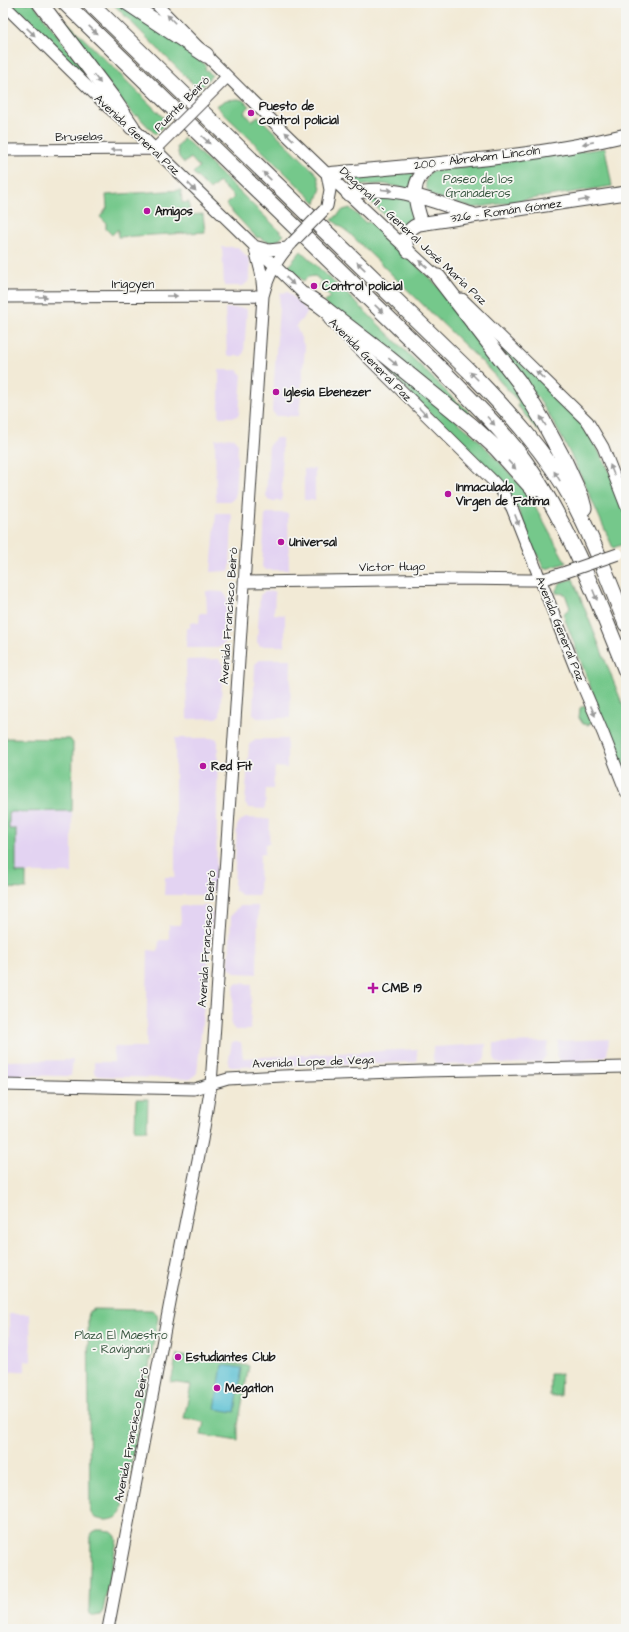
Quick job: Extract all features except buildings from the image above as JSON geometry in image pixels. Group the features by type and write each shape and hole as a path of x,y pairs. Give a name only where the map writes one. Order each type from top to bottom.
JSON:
{"highway":[{"path":"40,3 113,99 132,127"},
{"path":"65,3 491,420 525,462 562,521 582,564 626,671"},
{"path":"90,3 468,370 510,414 537,447 554,472 573,502 596,547"},
{"path":"128,3 206,55"},
{"path":"438,277 519,382 543,421 565,462 581,497 596,547 626,624"},
{"path":"306,296 385,355 471,425 512,464 562,521"}],"main road":[{"name":"Diagonal 11 - General José María Paz","path":"155,3 227,77 327,174 408,251 438,277 588,422 603,447 626,506"},
{"name":"Avenida General Paz","path":"3,4 109,108 132,127 306,296 501,490 512,508 626,792"},
{"name":"Puente Beiró","path":"155,149 227,77"},
{"name":"200 - Abraham Lincoln","path":"327,174 536,152 626,135"},
{"name":"Bruselas","path":"3,150 155,149"},
{"path":"408,251 406,243 408,233 413,227 422,223 415,196 417,180 421,174 433,164"},
{"path":"326,208 330,190 327,174"},
{"path":"253,246 269,250 290,245 326,208 348,194 368,189 387,189 476,215"},
{"name":"326 - Román Gómez","path":"422,223 626,193"},
{"name":"Avenida Francisco Beiró","path":"108,1629 202,1140 211,1085 263,296 274,266 290,245"},
{"path":"253,246 261,272 263,296"},
{"name":"Irigoyen","path":"3,297 263,296"},
{"name":"Víctor Hugo","path":"244,582 540,580 622,553"},
{"name":"Avenida Lope de Vega","path":"3,1085 194,1089 228,1079 282,1076 423,1071 626,1067"}],"shaded area":[{"path":"222,247 238,247 250,260 249,281 243,286 224,286"},
{"path":"288,292 308,312 296,326 305,348 299,416 276,416 272,411 280,293"},
{"path":"225,308 245,308 247,310 244,353 242,356 227,356"},
{"path":"219,370 237,370 242,375 239,414 236,417 219,417"},
{"path":"234,438 238,444 235,497 231,501 216,501 215,439"},
{"path":"276,438 282,438 282,501 269,501 266,497 269,445"},
{"path":"304,469 315,469 315,500 304,500"},
{"path":"216,513 230,513 232,517 230,569 228,571 211,572"},
{"path":"267,513 288,513 289,570 266,570 262,567 265,515"},
{"path":"206,591 223,592 227,597 226,642 218,648 186,648 186,628 190,628 190,622 199,623 200,613 207,613"},
{"path":"275,591 274,614 285,615 285,646 260,646 257,642 260,595 264,592"},
{"path":"219,659 223,665 220,715 216,718 187,719 186,660"},
{"path":"261,659 291,659 290,718 257,718 253,714 255,664"},
{"path":"175,738 216,738 218,742 216,885 213,891 208,895 164,895 165,877 175,877"},
{"path":"255,739 287,739 287,768 275,767 273,789 266,789 265,809 249,808 245,804 249,745"},
{"path":"9,811 72,811 72,873 16,873 16,829 9,829"},
{"path":"246,818 270,819 269,844 265,844 265,854 260,854 259,895 241,895 235,890 234,885 237,826 240,821"},
{"path":"180,906 206,906 211,909 213,915 197,1073 191,1079 98,1076 94,1072 94,1062 114,1062 113,1047 146,1047 148,950 158,951 159,940 169,940 169,925 181,925"},
{"path":"240,906 258,906 257,974 236,973 229,967 231,916"},
{"path":"236,983 252,984 250,1030 235,1030 231,1025 234,986"},
{"path":"609,1039 607,1055 603,1057 564,1062 557,1057 558,1041"},
{"path":"232,1042 241,1042 243,1058 417,1049 417,1060 415,1062 233,1067 228,1064"},
{"path":"548,1042 546,1056 541,1062 501,1064 494,1058 494,1043"},
{"path":"486,1044 485,1057 482,1062 477,1064 439,1065 435,1063 433,1059 433,1047"},
{"path":"73,1060 71,1076 3,1075 3,1061"},
{"path":"9,1314 30,1314 31,1362 25,1361 25,1371 9,1372"}],"green space":[{"path":"7,3 33,3 97,87 95,88"},
{"path":"112,3 124,3 206,65 205,69 212,75 199,90"},
{"path":"52,7 168,122 155,134 137,115 135,116 119,98"},
{"path":"226,100 243,100 250,106 244,112 252,121 258,116 317,174 321,188 316,203 216,106"},
{"path":"184,138 284,235 278,240 272,242 266,241 259,237 257,238 226,205 234,197 219,182 210,190 193,173 199,167 191,158 184,163 179,157 177,147"},
{"name":"Paseo de los Granaderos","path":"605,148 612,186 474,208 433,196 426,187 426,181 431,171"},
{"path":"413,172 415,190 383,184 353,186 347,177"},
{"name":"Amigos","path":"181,190 182,203 189,202 189,215 203,214 205,232 118,237 118,229 112,235 106,229 106,223 100,217 107,208 106,195"},
{"path":"366,195 412,199 416,217 400,230 369,200"},
{"path":"350,208 366,223 369,221 444,293 493,353 540,427 539,430 537,430 517,405 519,402 482,362 349,233 332,220 343,210"},
{"path":"301,251 473,416 470,418 324,303 330,297 319,286 322,282 315,276 308,277 303,281 289,267"},
{"path":"479,322 571,411 588,432 608,468 626,513 626,543 613,548 579,472 548,413 530,386"},
{"path":"348,332 476,437 528,493 566,563 546,569 543,568 538,554 535,554 517,507 507,490"},
{"path":"573,579 626,713 626,782 563,614 570,608 565,594 556,593 556,590 561,582"},
{"path":"585,705 592,722 588,725 583,724 579,718 580,708"},
{"path":"3,738 70,739 73,743 72,811 9,812 9,829 16,829 16,873 26,873 26,889 3,888"},
{"path":"136,1099 148,1099 147,1130 135,1130"},
{"name":"Plaza El Maestro - Ravignani","path":"94,1309 152,1310 156,1313 158,1318 122,1512 118,1517 107,1520 95,1517 90,1510 88,1318 89,1312"},
{"name":"Megatlon","path":"177,1354 249,1366 238,1425 238,1441 201,1435 204,1422 184,1418 191,1385 171,1382"},
{"path":"550,1374 561,1374 560,1396 550,1396"},
{"path":"97,1530 112,1532 117,1540 103,1611 100,1615 95,1616 90,1614 89,1609 91,1535"}],"water":[{"path":"222,1365 242,1368 235,1412 215,1409"}],"place":[{"name":"Puesto de control policial","path":"251,113"},
{"name":"Amigos","path":"147,211"},
{"name":"Control policial","path":"314,286"},
{"name":"Iglesia Ebenezer","path":"276,392"},
{"name":"Inmaculada Virgen de Fatima","path":"448,494"},
{"name":"Universal","path":"281,542"},
{"name":"Red Fit","path":"203,766"},
{"name":"CMB 19","path":"373,988"},
{"name":"Estudiantes Club","path":"178,1357"},
{"name":"Megatlon","path":"217,1388"}]}
